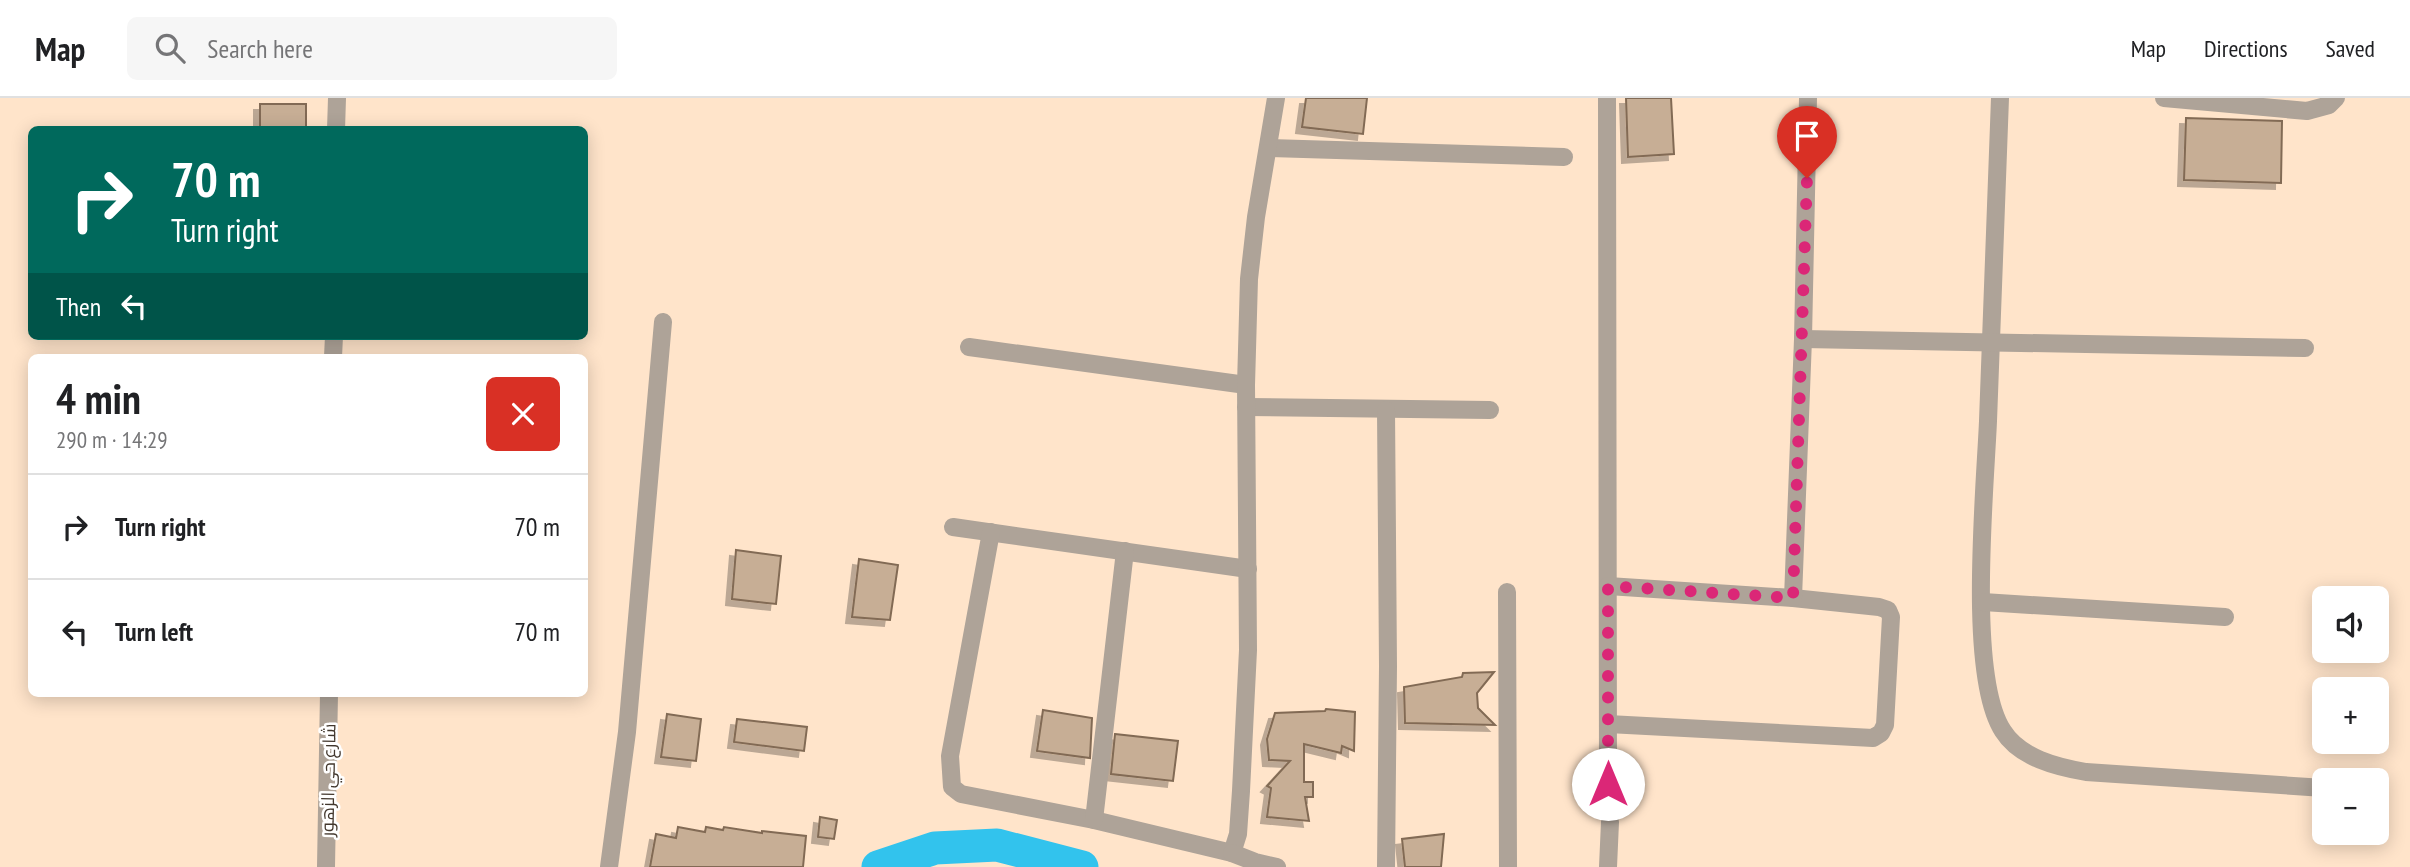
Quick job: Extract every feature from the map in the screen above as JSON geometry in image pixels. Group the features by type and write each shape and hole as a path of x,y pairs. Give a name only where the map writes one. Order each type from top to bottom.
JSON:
{"street":[{"path":"337,98 337,126"},
{"path":"1232,853 1238,834 1248,650 1245,385 1248,279 1276,98"},
{"path":"1607,98 1608,784"},
{"path":"1793,598 1803,339 1808,98"},
{"path":"2000,98 1983,602 1984,663 1992,706 2002,730 2011,741 2037,759 2058,767 2086,772 2312,787"},
{"path":"2165,98 2307,111 2329,105 2336,98"},
{"path":"1268,148 1564,157"},
{"path":"609,867 627,732 663,322"},
{"path":"1803,339 2305,348"},
{"path":"969,347 1245,385"},
{"path":"1246,407 1490,410"},
{"path":"1386,410 1386,867"},
{"path":"953,527 1248,569"},
{"path":"991,532 950,756 952,787 961,794 1094,820 1232,853 1277,867"},
{"path":"1094,820 1125,551"},
{"path":"1608,586 1793,598 1879,607 1888,610 1891,617 1885,725 1881,733 1873,738 1608,724"},
{"path":"1507,592 1508,867"},
{"path":"1983,602 2225,617"},
{"name":"شارع حي الزهور","path":"326,867 329,697"},
{"path":"1608,867 1609,822"}],"building":[{"path":"1306,98 1367,98 1363,134 1302,127"},
{"path":"1626,98 1671,98 1674,154 1628,157"},
{"path":"260,104 306,104 306,126 260,126"},
{"path":"2186,118 2282,121 2281,183 2184,180"},
{"path":"736,550 781,556 776,604 732,599"},
{"path":"859,559 898,565 890,620 852,617"},
{"path":"1494,672 1477,693 1478,708 1495,725 1405,723 1404,687 1462,677 1463,673"},
{"path":"1326,709 1355,712 1354,751 1342,746 1341,753 1304,744 1304,782 1313,782 1313,797 1305,797 1309,821 1267,817 1271,788 1267,786 1290,761 1269,760 1267,739 1275,713"},
{"path":"1043,710 1092,718 1090,758 1037,751"},
{"path":"667,714 701,719 696,761 661,757"},
{"path":"737,719 807,727 804,751 734,742"},
{"path":"1115,734 1178,741 1173,781 1111,774"},
{"path":"820,817 837,820 834,839 818,837"},
{"path":"678,827 705,832 706,827 723,830 724,827 806,836 803,867 650,867 656,834 676,838"},
{"path":"1444,834 1441,867 1405,867 1402,839"}],"waterway":[{"path":"878,867 935,848 997,845 1082,867"}],"route":[{"path":"1608,784 1608,586 1793,598 1807,178"}]}
